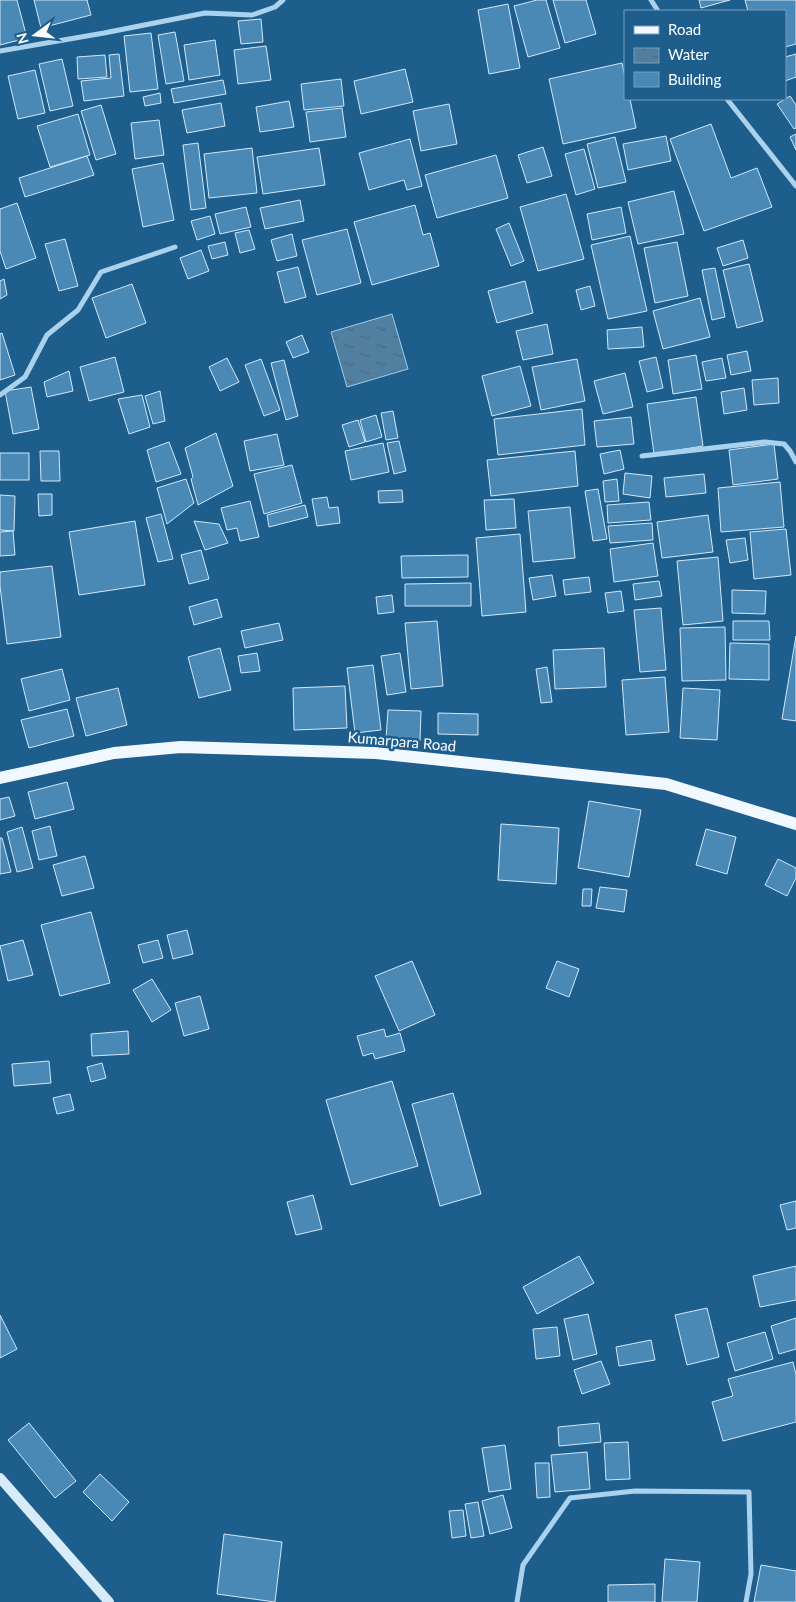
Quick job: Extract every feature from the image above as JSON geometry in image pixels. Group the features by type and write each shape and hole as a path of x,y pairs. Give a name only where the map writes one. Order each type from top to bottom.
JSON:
{"main road":[{"name":"Kumarpara Road","path":"0,778 114,753 181,747 376,753 666,784 796,824"},
{"path":"0,1478 109,1602"}],"street":[{"path":"0,51 205,13 252,15 275,7 283,0"},
{"path":"728,100 796,186"},
{"path":"0,395 25,377 47,335 78,310 101,272 175,247"},
{"path":"642,456 765,442 784,444 796,462"},
{"path":"517,1602 523,1565 570,1498 635,1491 749,1492 751,1574 746,1602"}],"water":[{"path":"392,314 408,369 347,387 331,332"}],"building":[{"path":"0,0 17,0 27,38 0,45"},
{"path":"34,0 87,0 91,15 41,28"},
{"path":"537,0 546,0 560,48 528,57 514,6"},
{"path":"553,0 586,0 596,34 565,43"},
{"path":"699,0 730,0 701,8"},
{"path":"745,0 796,0 796,44 786,47 786,10 748,10"},
{"path":"508,4 520,68 489,74 478,10"},
{"path":"261,19 263,42 241,44 238,21"},
{"path":"175,32 184,81 166,84 158,35"},
{"path":"151,33 158,89 130,92 124,36"},
{"path":"215,40 220,75 189,80 184,45"},
{"path":"266,46 271,80 238,84 234,50"},
{"path":"119,54 124,96 84,101 81,81 111,78 109,55"},
{"path":"796,54 796,77 786,81 786,57"},
{"path":"105,55 107,77 78,79 77,57"},
{"path":"62,59 73,106 50,111 39,64"},
{"path":"622,63 624,100 630,100 636,128 563,144 549,79"},
{"path":"405,69 413,102 361,114 354,81"},
{"path":"35,70 45,113 18,119 8,76"},
{"path":"341,79 344,106 304,110 301,84"},
{"path":"223,80 226,94 174,103 171,89"},
{"path":"160,93 161,103 145,106 143,97"},
{"path":"790,96 796,105 796,128 794,129 777,104"},
{"path":"289,101 294,127 260,132 256,107"},
{"path":"221,103 225,126 187,133 182,110"},
{"path":"449,104 457,144 421,151 413,111"},
{"path":"101,105 116,154 96,160 81,111"},
{"path":"342,108 346,137 310,142 306,112"},
{"path":"78,114 90,155 50,167 37,126"},
{"path":"159,120 164,155 135,159 131,123"},
{"path":"711,124 731,178 757,168 772,207 704,231 670,139"},
{"path":"796,134 796,150 790,137"},
{"path":"666,136 671,161 628,170 623,144"},
{"path":"615,137 626,182 598,188 587,144"},
{"path":"410,139 422,186 407,190 404,180 369,190 359,153"},
{"path":"198,143 206,208 191,210 183,145"},
{"path":"543,147 552,176 527,183 518,155"},
{"path":"252,148 257,193 209,198 204,154"},
{"path":"319,148 325,185 263,194 257,157"},
{"path":"584,149 595,189 576,195 565,154"},
{"path":"496,155 508,198 437,218 425,175"},
{"path":"87,156 94,175 25,197 19,178"},
{"path":"163,163 174,220 143,227 132,169"},
{"path":"674,191 684,234 638,244 628,202"},
{"path":"566,194 584,259 538,271 520,207"},
{"path":"300,200 304,221 265,229 260,208"},
{"path":"17,203 36,258 6,269 0,251 0,209"},
{"path":"415,205 423,235 430,233 439,266 372,285 354,222"},
{"path":"246,207 251,227 220,234 215,214"},
{"path":"621,207 626,233 592,240 587,214"},
{"path":"210,216 215,234 197,240 191,221"},
{"path":"509,223 524,261 511,266 496,229"},
{"path":"347,229 361,283 317,295 302,240"},
{"path":"249,230 255,249 240,253 235,233"},
{"path":"292,234 297,256 277,261 271,240"},
{"path":"630,236 647,311 608,319 591,245"},
{"path":"65,239 78,286 59,291 45,244"},
{"path":"743,240 748,258 723,266 717,248"},
{"path":"225,242 228,255 212,259 208,246"},
{"path":"677,242 688,296 655,303 644,248"},
{"path":"201,250 209,271 188,279 180,258"},
{"path":"749,264 763,321 737,328 723,270"},
{"path":"298,267 306,297 285,303 277,272"},
{"path":"715,268 725,317 712,320 702,270"},
{"path":"4,279 7,295 0,299 0,281"},
{"path":"525,281 533,313 497,323 488,291"},
{"path":"132,284 146,323 106,338 92,298"},
{"path":"590,286 595,306 581,310 576,290"},
{"path":"700,298 710,337 663,349 653,311"},
{"path":"547,324 553,354 523,360 516,331"},
{"path":"642,327 644,347 608,349 607,330"},
{"path":"2,333 15,375 0,380 0,334"},
{"path":"302,335 309,352 293,358 286,342"},
{"path":"747,351 751,371 731,375 727,355"},
{"path":"696,355 702,389 673,394 668,360"},
{"path":"115,357 124,392 89,401 80,367"},
{"path":"656,357 663,388 647,392 639,361"},
{"path":"227,358 239,382 220,391 209,367"},
{"path":"722,358 726,378 706,381 702,362"},
{"path":"261,359 280,410 264,416 245,365"},
{"path":"577,359 585,401 541,410 532,367"},
{"path":"284,360 298,416 286,420 271,363"},
{"path":"520,366 531,406 492,416 482,376"},
{"path":"69,371 73,391 47,397 44,382"},
{"path":"625,373 633,407 603,414 594,381"},
{"path":"778,378 779,403 754,405 752,380"},
{"path":"31,387 39,429 13,434 5,391"},
{"path":"744,388 747,410 724,414 721,392"},
{"path":"160,391 165,421 153,424 145,396"},
{"path":"142,395 150,427 129,434 118,399"},
{"path":"696,397 703,446 654,454 647,404"},
{"path":"582,409 585,445 498,455 494,419"},
{"path":"393,411 398,438 386,440 381,413"},
{"path":"376,415 382,437 366,442 360,420"},
{"path":"631,417 634,444 597,447 594,421"},
{"path":"358,420 365,442 349,447 342,425"},
{"path":"216,433 233,486 198,505 185,448"},
{"path":"277,434 284,465 250,471 244,441"},
{"path":"399,441 406,471 394,474 387,443"},
{"path":"169,442 181,474 156,482 147,450"},
{"path":"383,443 389,472 351,480 345,451"},
{"path":"774,444 778,479 733,485 729,450"},
{"path":"620,450 624,469 604,474 600,454"},
{"path":"40,451 59,451 60,481 41,481"},
{"path":"575,451 578,486 491,496 487,460"},
{"path":"0,453 29,453 29,480 0,480"},
{"path":"292,465 302,503 264,514 254,474"},
{"path":"625,473 652,476 650,498 623,494"},
{"path":"704,474 706,493 666,497 664,478"},
{"path":"186,479 194,503 167,524 157,488"},
{"path":"617,479 619,501 605,502 603,481"},
{"path":"780,482 784,527 721,532 718,488"},
{"path":"598,489 607,539 593,541 585,491"},
{"path":"402,490 403,502 379,503 378,491"},
{"path":"38,494 52,494 52,515 39,516"},
{"path":"0,495 15,496 14,531 0,530"},
{"path":"327,497 329,508 338,507 340,523 317,526 312,499"},
{"path":"514,499 516,528 486,530 484,500"},
{"path":"250,501 259,537 240,541 237,528 227,530 221,508"},
{"path":"649,502 651,520 608,523 607,505"},
{"path":"305,505 308,517 269,527 267,515"},
{"path":"570,507 575,558 533,562 528,511"},
{"path":"161,514 173,559 158,562 146,518"},
{"path":"708,515 713,552 662,558 657,522"},
{"path":"135,521 145,585 79,595 69,532"},
{"path":"194,521 219,524 228,543 205,550"},
{"path":"652,523 653,540 610,543 608,526"},
{"path":"786,529 791,575 754,579 750,532"},
{"path":"13,531 15,555 0,556 0,532"},
{"path":"520,534 526,612 482,616 476,538"},
{"path":"745,538 748,560 730,563 726,540"},
{"path":"653,543 658,576 614,582 610,549"},
{"path":"201,550 209,579 189,584 181,555"},
{"path":"468,555 468,577 402,578 401,556"},
{"path":"718,557 723,621 683,625 677,561"},
{"path":"52,566 61,637 7,644 0,572"},
{"path":"552,575 556,596 533,600 529,578"},
{"path":"589,577 591,592 565,595 563,580"},
{"path":"659,581 662,596 635,600 633,584"},
{"path":"471,583 471,606 405,606 405,584"},
{"path":"732,590 766,591 765,614 732,613"},
{"path":"621,591 624,611 608,613 605,593"},
{"path":"392,595 394,612 378,614 376,597"},
{"path":"217,599 222,617 194,625 189,607"},
{"path":"661,608 666,670 640,672 634,610"},
{"path":"437,621 443,686 411,689 405,623"},
{"path":"733,621 769,621 770,640 733,640"},
{"path":"279,623 283,640 245,648 241,631"},
{"path":"725,627 726,680 682,681 680,628"},
{"path":"796,636 796,721 782,719"},
{"path":"730,643 769,644 769,680 729,679"},
{"path":"220,648 231,690 199,698 188,657"},
{"path":"604,648 606,687 555,689 553,650"},
{"path":"257,653 260,671 241,673 238,656"},
{"path":"400,653 406,692 387,695 381,656"},
{"path":"373,665 381,730 355,733 347,668"},
{"path":"547,667 552,702 541,703 536,669"},
{"path":"62,669 70,700 29,711 21,679"},
{"path":"665,677 669,732 626,735 622,680"},
{"path":"345,686 347,728 294,730 293,688"},
{"path":"118,688 127,725 86,736 76,698"},
{"path":"683,688 720,690 717,740 680,738"},
{"path":"67,709 74,736 29,748 21,720"},
{"path":"388,710 421,711 420,741 386,739"},
{"path":"438,713 478,714 478,735 438,734"},
{"path":"67,782 74,809 35,819 28,792"},
{"path":"9,797 15,816 0,820 0,799"},
{"path":"589,801 641,810 629,877 578,868"},
{"path":"501,824 559,828 556,884 498,880"},
{"path":"50,826 57,856 39,860 32,831"},
{"path":"22,827 33,868 17,872 7,832"},
{"path":"706,829 736,837 727,874 696,865"},
{"path":"0,838 2,838 11,872 0,874"},
{"path":"85,856 94,888 62,896 53,865"},
{"path":"778,859 796,868 796,878 787,896 765,885"},
{"path":"600,887 627,890 624,912 596,908"},
{"path":"583,889 592,889 591,906 582,906"},
{"path":"91,912 110,983 60,996 41,925"},
{"path":"187,930 193,954 173,959 167,935"},
{"path":"23,940 33,975 8,981 0,946"},
{"path":"158,940 163,958 143,963 138,945"},
{"path":"412,961 435,1015 399,1031 375,976"},
{"path":"557,961 579,969 569,997 546,988"},
{"path":"152,979 171,1010 152,1022 133,990"},
{"path":"200,996 209,1029 184,1036 175,1003"},
{"path":"384,1029 386,1037 400,1033 405,1051 375,1059 373,1053 363,1056 357,1036"},
{"path":"128,1031 129,1054 92,1056 91,1034"},
{"path":"49,1061 51,1083 14,1086 12,1064"},
{"path":"102,1063 106,1078 91,1082 87,1067"},
{"path":"392,1081 418,1166 351,1185 326,1100"},
{"path":"453,1093 481,1194 440,1206 412,1104"},
{"path":"70,1094 74,1110 57,1114 53,1098"},
{"path":"313,1195 322,1229 296,1235 287,1202"},
{"path":"796,1201 796,1228 787,1230 780,1205"},
{"path":"579,1256 594,1283 537,1314 523,1287"},
{"path":"796,1266 796,1300 760,1307 753,1276"},
{"path":"707,1308 719,1357 687,1365 675,1315"},
{"path":"588,1314 597,1354 573,1360 564,1319"},
{"path":"0,1315 17,1349 0,1358"},
{"path":"796,1318 796,1349 779,1354 771,1326"},
{"path":"557,1327 560,1356 536,1359 533,1329"},
{"path":"765,1332 773,1359 735,1371 727,1343"},
{"path":"651,1340 655,1360 619,1366 616,1347"},
{"path":"601,1361 610,1384 582,1394 574,1370"},
{"path":"793,1362 796,1375 796,1422 723,1441 712,1402 733,1396 728,1379"},
{"path":"29,1423 76,1481 55,1498 8,1440"},
{"path":"599,1423 601,1442 559,1446 558,1427"},
{"path":"628,1442 630,1479 606,1480 604,1443"},
{"path":"505,1445 511,1489 489,1492 482,1448"},
{"path":"587,1452 590,1489 555,1492 551,1455"},
{"path":"535,1463 549,1463 550,1497 537,1498"},
{"path":"100,1474 129,1502 112,1521 83,1492"},
{"path":"503,1495 512,1528 490,1534 482,1501"},
{"path":"478,1502 484,1536 471,1538 465,1504"},
{"path":"463,1510 466,1536 452,1538 449,1511"},
{"path":"224,1534 282,1542 275,1602 217,1594"},
{"path":"665,1559 700,1562 697,1602 662,1602"},
{"path":"761,1565 796,1571 796,1602 754,1602"},
{"path":"655,1584 655,1602 608,1602 608,1585"}]}
